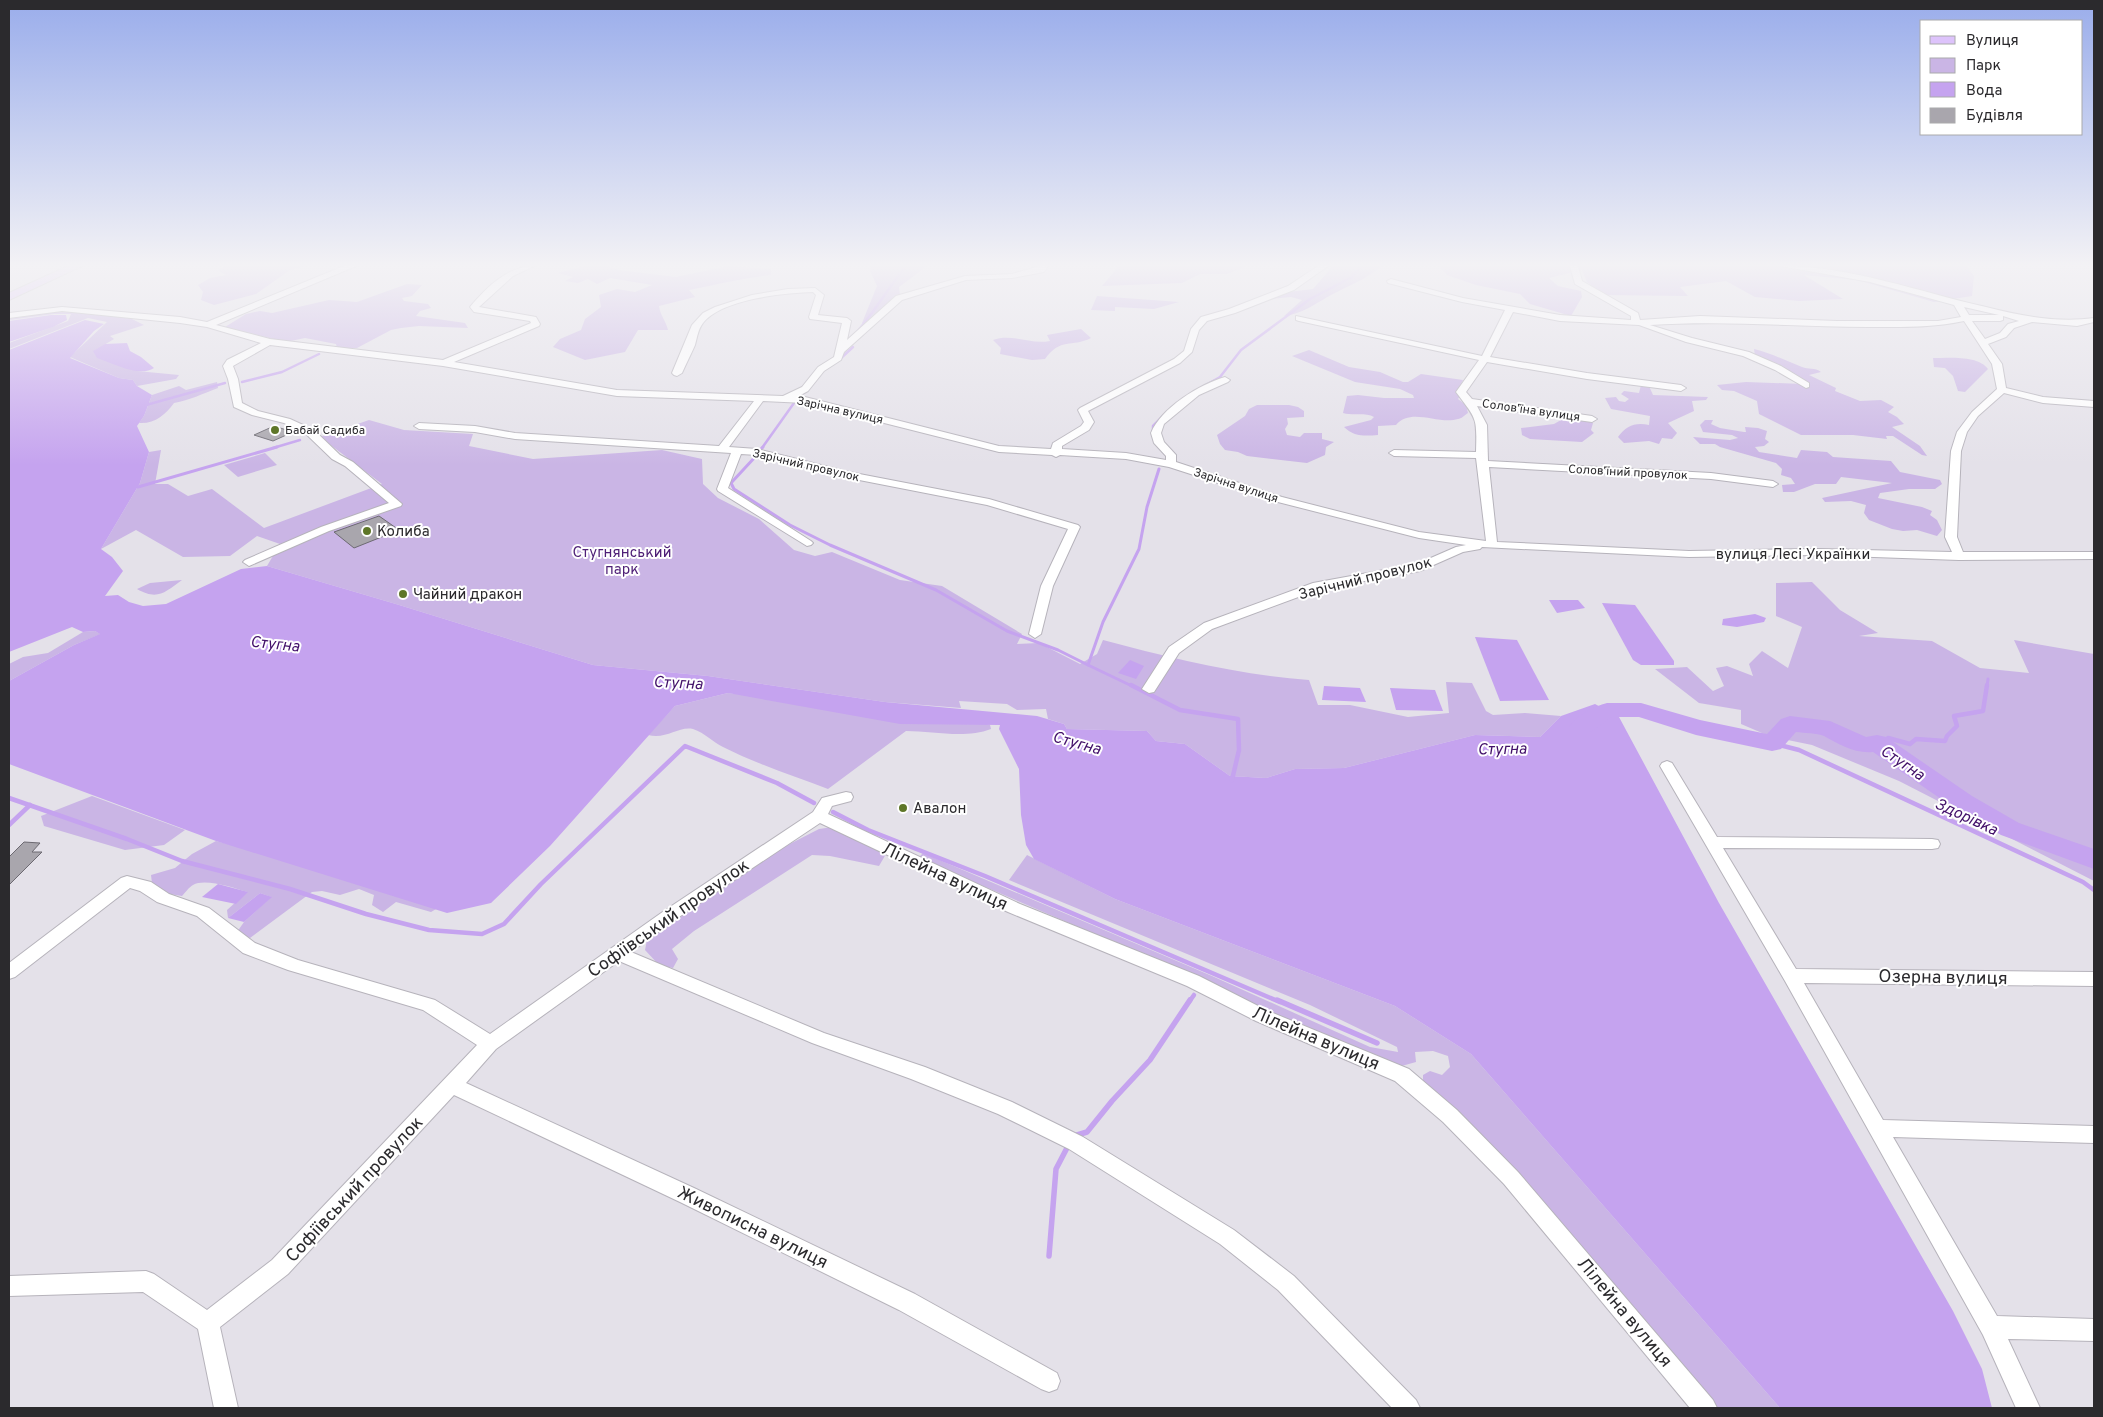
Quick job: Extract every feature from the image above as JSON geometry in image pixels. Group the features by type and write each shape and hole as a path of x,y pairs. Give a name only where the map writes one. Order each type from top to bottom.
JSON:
{"street":[{"name":"Зарічна вулиця","path":"234,332 269,342 443,363 617,393 804,400 999,449 1056,454 1126,456 1171,464 1278,499 1419,535 1492,545"},
{"path":"443,363 517,332"},
{"path":"676,373 691,345 695,332"},
{"path":"787,398 805,389 821,369 838,358 843,332"},
{"path":"839,352 861,332"},
{"path":"1056,454 1057,445 1085,428 1090,422 1083,410 1177,361 1188,352 1194,332"},
{"path":"1363,332 1485,359 1587,376 1681,388"},
{"name":"Соловʼїна вулиця","path":"1482,460 1482,425 1470,402 1461,392 1485,359 1498,332"},
{"path":"1664,332 1746,354 1778,368 1806,385"},
{"path":"1976,332 1997,364 2002,390"},
{"path":"1983,343 2005,332"},
{"path":"249,562 325,529 397,504 349,464 336,457 310,432 287,421 255,414 237,405 233,379 228,366 230,362 269,342"},
{"path":"1171,464 1171,455 1159,443 1156,433 1160,423 1206,387 1226,380"},
{"path":"2002,390 2043,400 2094,404"},
{"path":"1959,556 1951,537 1956,451 1962,432 1973,417 2002,390"},
{"path":"721,450 761,398"},
{"name":"Соловʼїна вулиця","path":"1470,402 1592,419"},
{"name":"Зарічний провулок","path":"419,426 475,429 499,434 554,439 757,452 849,475 989,502 1074,527 1047,586 1035,634"},
{"path":"736,451 722,489 807,543"},
{"name":"Соловʼїний провулок","path":"1394,453 1711,476 1773,484"},
{"path":"1482,460 1492,545"},
{"name":"вулиця Лесі Українки","path":"1492,545 1689,554 1817,552 1959,556 2094,556"},
{"name":"Зарічний провулок","path":"1149,689 1174,650 1208,626 1317,586 1420,567 1460,549 1492,545"},
{"path":"1667,766 1791,976 1991,1327 2028,1408"},
{"name":"Софіївський провулок","path":"208,1322 280,1267 490,1044 670,915 819,816 827,802 846,797"},
{"name":"Лілейна вулиця","path":"819,816 1014,908 1192,981 1262,1016 1402,1075 1450,1116 1511,1178 1705,1408"},
{"path":"1712,842 1932,844"},
{"path":"9,972 127,882 145,886 163,898 203,912 249,948 303,967 429,1005 490,1044"},
{"path":"617,953 818,1038 918,1073 1005,1108 1076,1143 1227,1237 1286,1283 1408,1408"},
{"name":"Озерна вулиця","path":"1791,976 2094,979"},
{"name":"Живописна вулиця","path":"452,1085 687,1195 898,1297 1049,1381"},
{"path":"1878,1128 2094,1134"},
{"path":"9,1286 146,1281 208,1322 226,1408"},
{"path":"1991,1327 2094,1330"}],"green space":[{"path":"38,332 52,332 9,349 9,343"},
{"path":"96,332 122,332 110,336 114,339 94,351 137,371 179,375 176,379 137,386 133,380 119,378 70,357"},
{"path":"246,332 387,332 357,348 337,348 336,344 305,338 286,342"},
{"path":"576,332 637,332 625,352 585,360 553,347 560,339"},
{"path":"1063,332 1084,332 1091,338 1061,345 1045,359 1032,360 1000,354 1001,348 993,340 1014,338 1035,342 1050,341 1047,335"},
{"path":"1754,349 1804,368 1819,370 1821,372 1809,375 1836,388 1835,391 1860,401 1881,400 1894,407 1888,412 1904,424 1892,427 1920,446 1927,456 1922,455 1893,436 1886,436 1887,439 1853,435 1801,435 1759,414 1757,401 1734,391 1722,390 1717,385 1746,382 1803,384 1755,356"},
{"path":"1309,350 1349,367 1380,372 1403,382 1408,382 1421,374 1463,380 1457,392 1460,396 1458,399 1466,405 1468,413 1460,418 1450,420 1409,417 1396,425 1378,426 1378,435 1364,436 1352,433 1344,427 1371,420 1374,417 1343,413 1347,396 1414,398 1413,395 1400,389 1355,382 1292,356"},
{"path":"1933,358 1970,359 1977,361 1988,369 1965,392 1958,391 1953,376 1945,368 1934,367"},
{"path":"217,382 218,388 191,399 174,403 159,418 150,422 139,423 144,416 152,395 179,386 186,390"},
{"path":"1641,385 1649,386 1653,395 1708,397 1706,400 1692,401 1694,411 1668,423 1677,433 1672,439 1662,438 1659,444 1649,441 1624,443 1618,437 1621,433 1635,425 1649,425 1650,416 1611,409 1605,398 1616,397 1619,401 1625,402 1629,399 1621,394 1624,391 1639,393"},
{"path":"1257,405 1289,405 1298,407 1304,411 1304,417 1287,418 1288,424 1285,429 1287,435 1300,437 1304,433 1322,433 1322,439 1334,442 1326,447 1325,455 1307,463 1247,456 1225,450 1220,444 1217,435 1245,416 1249,409"},
{"path":"1568,416 1593,423 1591,430 1594,433 1582,442 1530,439 1522,435 1521,428 1554,424"},
{"name":"Стугнянський парк","path":"369,420 404,430 473,434 469,446 533,459 662,450 702,459 703,484 718,498 759,519 794,550 815,556 832,552 900,580 942,586 1022,634 1017,644 1039,643 1080,664 1097,654 1103,640 1231,670 1309,680 1318,705 1350,705 1408,717 1449,713 1446,682 1472,683 1486,711 1493,715 1525,713 1561,716 1540,737 1475,735 1344,768 1295,769 1266,778 1230,776 1185,744 1156,741 1147,731 1067,729 1064,724 1048,719 1046,709 1017,710 1007,704 959,701 961,708 885,702 708,676 593,665 267,566 280,544 257,536 230,556 183,557 136,530 101,549 140,483 149,452 161,450 155,484 168,484 188,496 212,489 264,528 382,484 320,437"},
{"path":"1705,420 1713,420 1711,424 1720,428 1746,432 1745,427 1767,431 1765,439 1769,442 1764,446 1755,447 1759,452 1797,458 1801,450 1827,452 1833,457 1891,461 1900,472 1940,480 1942,484 1935,489 1909,489 1880,493 1878,498 1922,507 1932,511 1930,515 1937,520 1942,530 1937,536 1917,530 1903,531 1892,529 1869,520 1864,513 1866,505 1851,501 1825,502 1822,498 1892,483 1841,477 1836,484 1815,484 1794,492 1783,492 1782,485 1795,484 1791,478 1781,475 1782,469 1776,463 1715,444 1700,444 1693,437 1730,440 1738,438 1732,435 1703,432 1700,425"},
{"path":"265,453 277,465 238,477 224,465"},
{"path":"182,580 161,594 156,595 144,593 137,589 150,583"},
{"path":"1812,582 1840,610 1878,633 1859,636 1932,641 1980,668 2029,673 2014,640 2094,654 2094,881 1899,781 1812,745 1769,736 1741,724 1741,710 1699,703 1655,669 1687,667 1713,691 1724,686 1716,668 1727,666 1753,676 1749,664 1762,651 1788,668 1802,627 1776,616 1776,583"},
{"path":"95,631 101,634 74,645 9,681 9,664 23,657 48,653 83,632"},
{"path":"728,693 978,721 990,725 991,729 971,734 906,731 828,789 775,770 736,753 693,729 682,729 661,736 648,735 675,706"},
{"path":"92,796 185,830 164,845 125,850 44,826 41,816"},
{"path":"833,827 886,854 879,866 830,856 812,855 694,931 672,949 678,959 673,968 659,965 645,950 647,940 780,849 819,829"},
{"path":"216,841 450,901 431,912 396,902 383,912 372,905 374,895 359,889 340,895 322,891 312,892 250,938 237,932 244,922 271,897 260,893 228,918 227,910 247,892 220,884 198,883 193,885 182,896 170,894 152,883 151,875 175,868 192,854"},
{"path":"923,853 1212,976 1370,1047 1398,1052 1397,1047 1310,1005 1009,880 1027,855 1115,899 1395,1006 1471,1054 1780,1408 1714,1408 1627,1299 1423,1086 1423,1075 1430,1071 1442,1075 1450,1067 1448,1056 1433,1051 1415,1052 1416,1062 1398,1067 1360,1054 1169,966 918,858"}],"water":[{"path":"9,332 38,332 9,342"},
{"path":"54,332 93,332 70,358 119,378 133,380 137,386 152,395 144,416 137,426 149,452 140,483 101,549 112,557 123,571 105,596 118,595 129,602 143,606 166,604 241,569 267,566 593,665 708,676 885,702 1037,716 1064,724 1067,729 1147,731 1156,741 1185,744 1230,776 1266,778 1295,769 1344,768 1475,735 1540,737 1561,716 1595,704 1619,717 1719,903 1953,1311 1982,1369 1992,1408 1780,1408 1471,1054 1395,1006 1115,899 1034,859 1026,845 1021,815 1019,769 999,729 1000,725 900,724 728,693 675,706 550,846 491,903 447,913 216,841 9,764 9,681 74,645 100,634 95,631 83,632 72,627 9,652 9,350"},
{"path":"127,343 130,351 154,368 148,371 126,369 97,358 93,351 105,344"},
{"path":"1549,600 1578,600 1585,608 1557,613"},
{"path":"1602,603 1635,605 1674,661 1674,665 1641,665 1633,660"},
{"path":"1755,614 1766,618 1764,622 1737,627 1722,625 1723,619"},
{"path":"1475,637 1517,640 1549,700 1500,701"},
{"path":"1130,660 1144,666 1136,679 1118,673"},
{"path":"1324,686 1360,688 1366,702 1322,700"},
{"path":"1390,688 1435,690 1443,711 1396,710"},
{"path":"218,884 248,892 236,904 202,897"},
{"path":"260,893 272,897 244,922 228,918"}],"building":[{"name":"Бабай Садиба","path":"274,426 293,432 273,441 254,435"},
{"name":"Колиба","path":"379,516 399,530 354,548 334,532"},
{"path":"24,842 40,843 32,852 42,852 9,885 9,857"}],"waterway":[{"path":"1197,390 1220,377 1241,350 1265,332"},
{"path":"840,359 853,347"},
{"path":"242,382 282,372 319,354"},
{"path":"146,405 225,383"},
{"path":"762,448 794,403"},
{"path":"1153,436 1153,426 1165,414"},
{"path":"273,448 300,440"},
{"path":"138,487 277,447"},
{"path":"756,456 731,483 734,489 790,525 830,545 936,590 1007,631 1058,650 1088,665"},
{"path":"1088,665 1103,622 1139,549 1147,507 1159,469"},
{"path":"1088,665 1134,687"},
{"path":"1987,687 1988,679"},
{"path":"1131,685 1180,710 1238,719 1239,750 1232,780"},
{"path":"1877,743 1876,739 1887,742 1888,738 1910,744 1916,739 1945,741 1947,736 1957,726 1954,716 1983,711 1987,685"},
{"name":"Стугна","path":"1581,727 1607,710 1641,710 1696,727 1772,743 1790,724 1830,729 1837,735 1864,745 1877,743 1963,802 2010,829 2094,859"},
{"name":"Здорівка","path":"1772,743 1799,750 2083,882 2094,890"},
{"path":"30,805 127,839 182,861 290,889 366,914 429,930 482,934 504,924 541,884 685,746 777,783 814,803"},
{"path":"9,798 30,805"},
{"path":"9,825 30,805"},
{"path":"833,812 868,830 985,876 1280,1002"},
{"path":"1189,1002 1194,995"},
{"path":"1077,1135 1087,1132 1112,1101 1150,1060 1190,1000"},
{"path":"1277,1000 1377,1043"},
{"path":"1049,1256 1056,1169 1068,1146"}],"place":[{"name":"Бабай Садиба","path":"275,430"},
{"name":"Колиба","path":"367,531"},
{"name":"Чайний дракон","path":"403,594"},
{"name":"Авалон","path":"903,808"}]}
